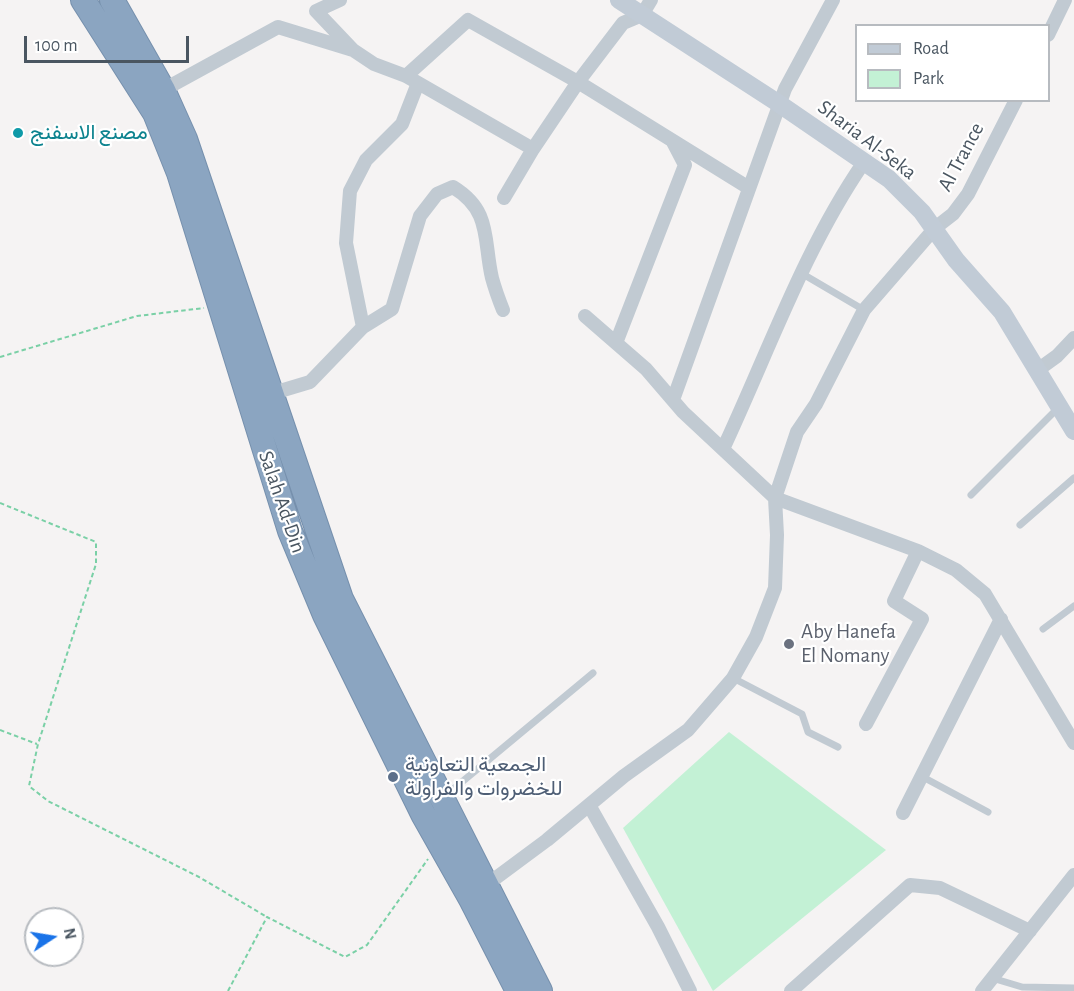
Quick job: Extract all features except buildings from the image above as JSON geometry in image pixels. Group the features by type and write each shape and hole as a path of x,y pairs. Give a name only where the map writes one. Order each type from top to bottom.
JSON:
{"highway":[{"name":"Salah Ad-Din","path":"83,0 155,113 179,172 290,531 325,615 438,844 471,899 518,991"},
{"name":"Salah Ad-Din","path":"113,0 163,90 185,139 341,599 441,800 540,991"}],"street":[{"path":"312,6 340,0"},
{"name":"Sharia Al-Seka","path":"619,0 646,8 781,105 890,179 935,228 956,261 1002,312 1074,431"},
{"path":"673,400 785,89 833,0"},
{"path":"1050,31 1065,0"},
{"path":"312,6 353,50 374,64 412,80 533,149"},
{"path":"504,198 533,149 578,82 623,23 646,8"},
{"path":"363,327 346,243 350,191 366,160 402,124 412,80 468,20 578,82 749,188"},
{"path":"163,90 278,27 353,50"},
{"name":"Al Trance","path":"775,498 796,432 816,404 864,310 935,228 953,214 968,194 1015,102"},
{"path":"616,344 685,165 672,140"},
{"path":"723,449 801,273 850,181 864,162"},
{"path":"270,394 310,382 363,327 392,309 420,216 437,194 453,187 469,198 485,226 492,279 503,310"},
{"path":"585,316 646,369 673,400 775,498 918,550 956,570 985,594 1074,743"},
{"path":"1038,369 1057,356 1074,338"},
{"path":"485,886 547,840 624,776 688,730 733,678 756,637 775,588 777,535 775,498"},
{"path":"866,724 922,619 894,601 918,550"},
{"path":"903,813 1001,619"},
{"path":"589,805 658,927 690,991"},
{"path":"982,991 1074,875"},
{"path":"791,991 910,885 940,888 1030,931"}],"lane":[{"path":"801,273 864,310"},
{"path":"971,495 1060,406"},
{"path":"1020,525 1074,478"},
{"path":"1043,630 1074,606"},
{"path":"441,800 593,673"},
{"path":"733,678 802,714 808,732 838,747"},
{"path":"921,776 988,812"},
{"path":"992,978 1022,987 1074,988"}],"path":[{"path":"0,357 136,316 221,305"},
{"path":"0,503 96,542 96,564 38,744 29,786 35,792 48,801 199,877 267,917 345,957 367,945 438,844"},
{"path":"0,730 38,744"},
{"path":"228,991 267,917"}],"green space":[{"path":"729,732 886,850 713,991 623,828"}],"place":[{"name":"مصنع الاسفنج","path":"18,133"},
{"name":"Aby Hanefa El Nomany","path":"789,644"},
{"name":"الجمعية التعاونية للخضروات والفراولة","path":"393,777"}]}
